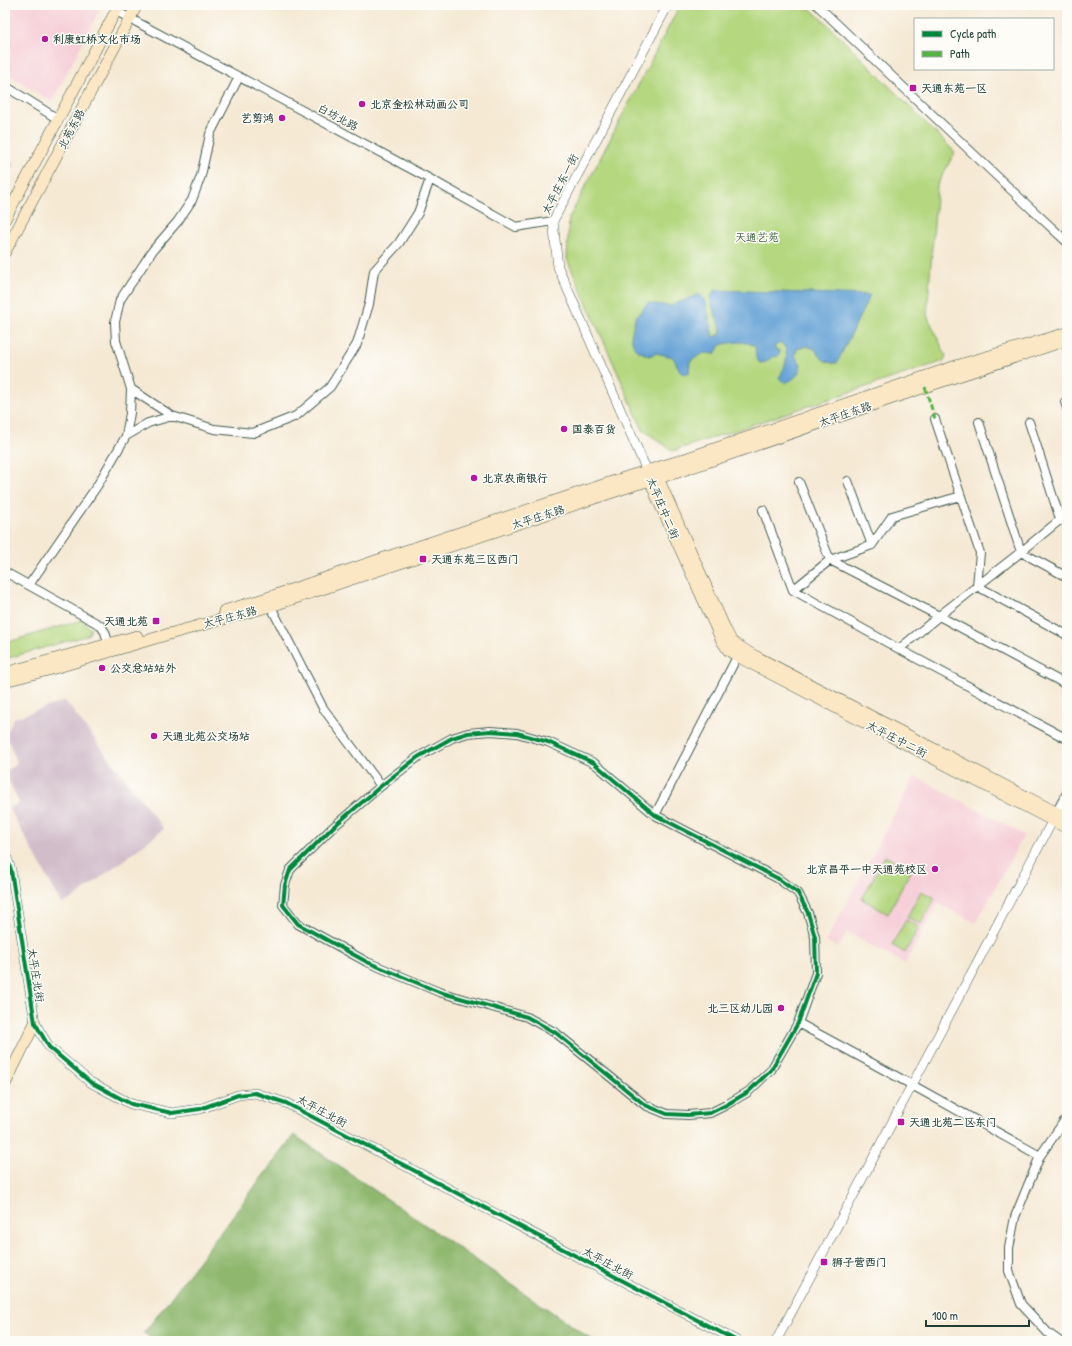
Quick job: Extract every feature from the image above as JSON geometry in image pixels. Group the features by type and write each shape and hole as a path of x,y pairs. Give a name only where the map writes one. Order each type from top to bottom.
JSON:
{"main road":[{"name":"北苑东路","path":"5,252 137,5"},
{"name":"北苑东路","path":"5,219 118,8"},
{"name":"太平庄东路","path":"652,477 676,462 956,366 1067,333"},
{"name":"太平庄东路","path":"5,681 110,648 269,602 1067,340"},
{"name":"太平庄中二街","path":"652,477 722,642 728,650 739,652 1054,816 1067,828"},
{"name":"太平庄东路","path":"5,673 110,648"},
{"name":"太平庄中二街","path":"1054,816 1067,818"},
{"path":"5,1084 35,1023"}],"street":[{"name":"太平庄东一街","path":"652,477 558,267 553,221 668,5"},
{"path":"817,5 1067,242"},
{"name":"白坊北路","path":"118,8 130,18 430,179 516,227 553,221"},
{"path":"29,585 97,486 126,436 130,413 130,389 116,341 115,322 120,300 153,250 178,221 192,200 201,176 210,134 239,77"},
{"path":"5,86 58,119"},
{"path":"130,389 172,416 214,429 253,433 296,416 330,387 357,344 369,304 374,271 399,244 418,213 430,179"},
{"path":"126,436 148,423 172,416"},
{"path":"935,419 980,553 977,586"},
{"path":"979,422 1020,552 1067,577"},
{"path":"1029,422 1064,521"},
{"path":"848,481 872,546"},
{"path":"799,482 830,560 939,616 1067,685"},
{"path":"793,590 830,560 872,546 892,516 961,496"},
{"path":"763,510 793,590 1067,739"},
{"path":"899,649 1020,552 1064,521 1067,514"},
{"path":"5,572 100,625 105,632 110,648"},
{"path":"977,586 1067,635"},
{"path":"269,602 323,708 381,786"},
{"path":"655,815 739,652"},
{"path":"490,731 517,733 548,742 594,763 655,815 777,878 798,894 808,913 815,937 816,973 798,1023 771,1070 748,1092 710,1113 688,1115 667,1114 645,1105 556,1033 527,1017 439,992 424,986 367,962 298,924 283,905 285,885 290,870 332,828 381,786 418,757 452,738 468,733 490,731"},
{"path":"776,1341 1067,793"},
{"name":"太平庄北街","path":"5,852 11,870 35,1023 48,1047 90,1082 131,1104 172,1113 200,1109 238,1095 255,1093 286,1103 737,1341"},
{"path":"798,1023 1040,1156"},
{"path":"1059,1341 1048,1332 1021,1304 1008,1271 1009,1248 1016,1217 1040,1156 1067,1117"}],"shaded area":[{"name":"利康虹桥文化市场","path":"5,5 102,5 52,102 5,72"},
{"path":"5,160 14,164 5,179"},
{"path":"65,701 164,829 75,897 62,904 9,808 19,803 5,772 17,764 6,734 14,718"},
{"name":"北京昌平一中天通苑校区","path":"915,776 1024,835 976,923 938,903 905,964 847,932 838,948 826,941"}],"green space":[{"name":"天通艺苑","path":"680,5 806,5 829,26 955,152 937,185 927,315 946,356 944,361 673,451 643,430 567,259 569,218"},
{"path":"82,620 91,629 88,635 5,659 5,643"},
{"path":"885,856 911,870 888,914 862,899"},
{"path":"921,891 935,898 921,924 907,917"},
{"path":"906,920 919,927 905,953 892,945"},
{"path":"294,1135 594,1341 155,1341 144,1333"}],"water":[{"path":"715,290 870,295 837,363 821,358 815,349 807,346 797,349 795,356 801,364 798,374 785,383 779,378 785,364 787,354 784,346 780,342 774,347 780,352 777,357 773,356 766,362 760,363 756,358 755,346 751,344 738,342 720,345 715,354 704,353 690,361 689,374 681,373 673,357 656,353 649,356 635,349 631,337 635,318 648,303 670,306 700,294 706,303 713,337 720,335 721,328 710,298"}],"marked path":[{"path":"925,387 935,419"}],"cycle path":[{"path":"490,731 517,733 548,742 594,763 655,815 777,878 798,893 808,913 815,937 816,973 798,1023 771,1070 748,1092 710,1113 688,1115 667,1114 645,1105 556,1033 527,1017 439,992 367,962 298,924 283,905 285,885 290,870 332,828 381,786 418,757 452,738 468,733 490,731"},
{"path":"5,852 11,870 35,1023 49,1047 90,1082 131,1104 172,1113 200,1109 238,1095 255,1093 286,1103 737,1341"}],"place":[{"name":"利康虹桥文化市场","path":"45,39"},
{"name":"天通东苑一区","path":"913,88"},
{"name":"北京金松林动画公司","path":"362,104"},
{"name":"艺剪鸿","path":"282,118"},
{"name":"国泰百货","path":"564,429"},
{"name":"北京农商银行","path":"474,478"},
{"name":"天通东苑三区西门","path":"423,559"},
{"name":"天通北苑","path":"156,621"},
{"name":"公交总站站外","path":"102,668"},
{"name":"天通北苑公交场站","path":"154,736"},
{"name":"北京昌平一中天通苑校区","path":"935,869"},
{"name":"北三区幼儿园","path":"781,1008"},
{"name":"天通北苑二区东门","path":"901,1122"},
{"name":"狮子营西门","path":"824,1262"}]}
